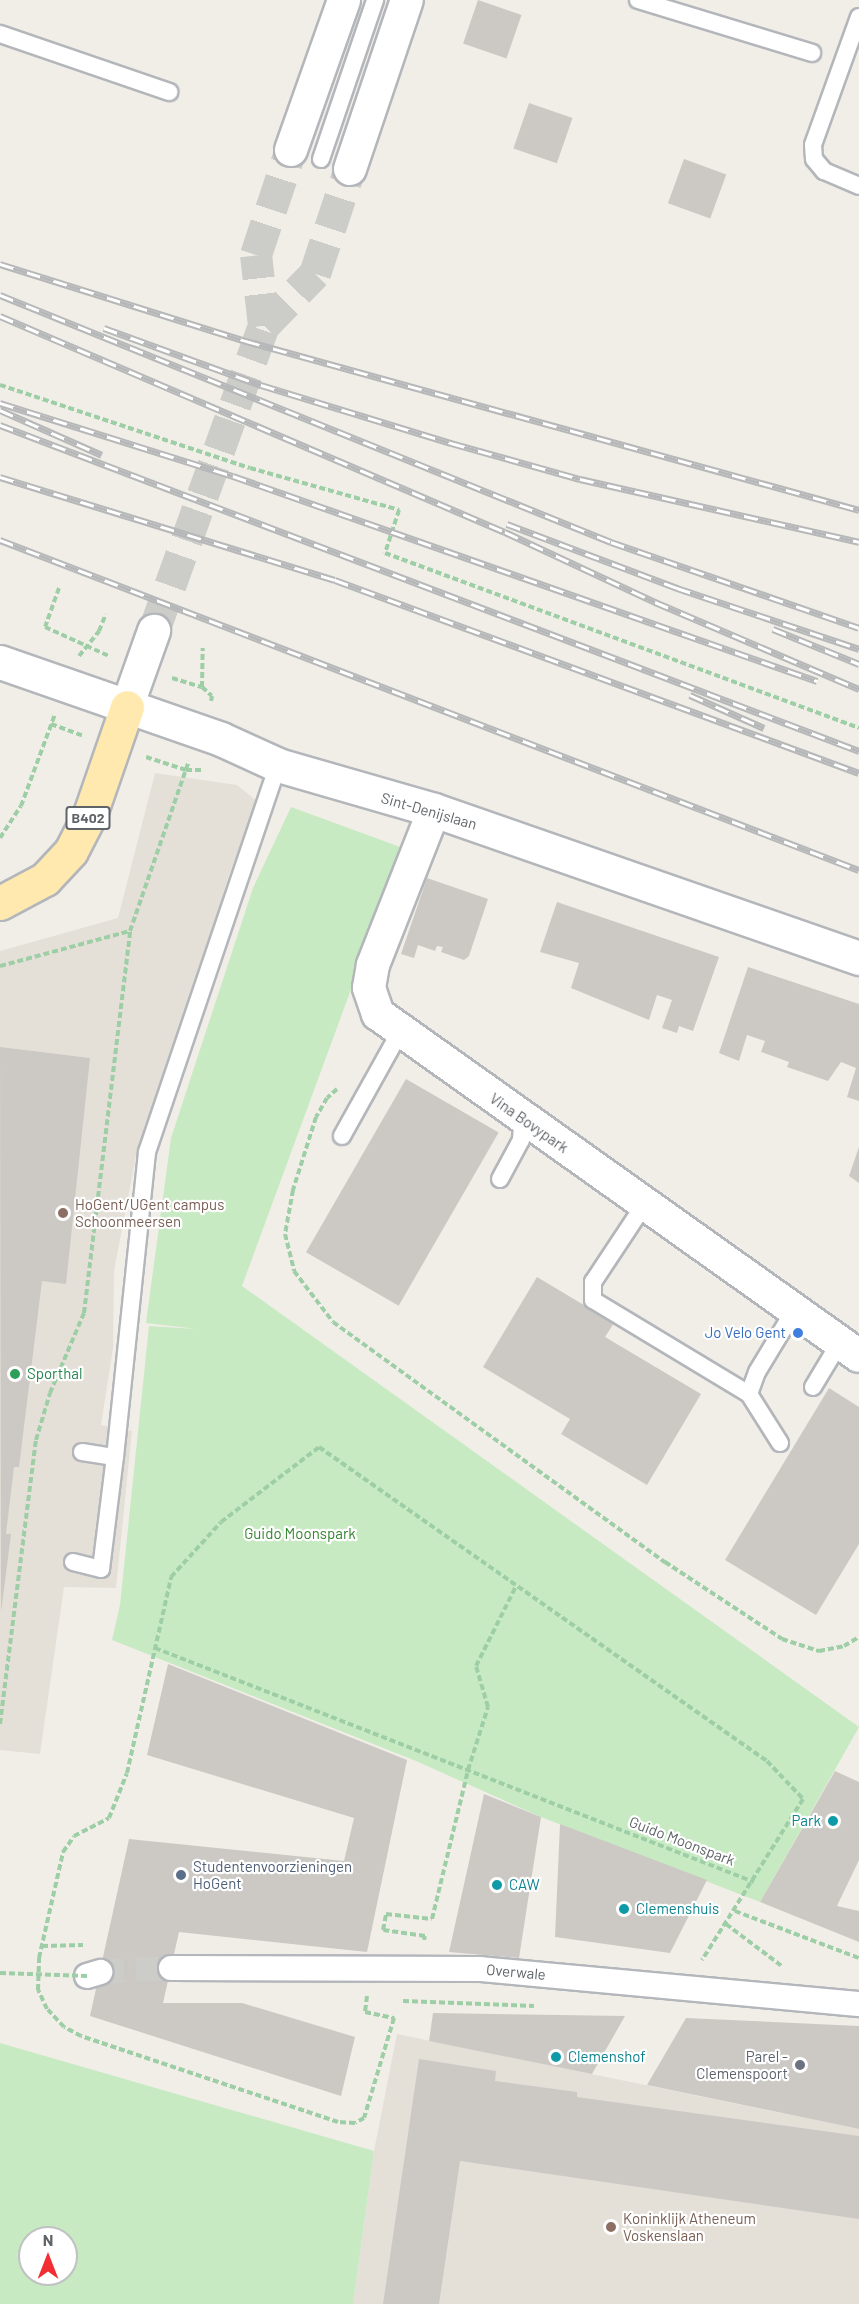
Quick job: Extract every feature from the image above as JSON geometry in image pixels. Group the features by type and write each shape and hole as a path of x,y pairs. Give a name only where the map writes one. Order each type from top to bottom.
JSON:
{"main road":[{"name":"B402","path":"0,903 45,879 71,851 90,814 127,707"}],"street":[{"path":"306,155 344,0"},
{"path":"350,169 407,0"},
{"path":"127,707 154,632"},
{"name":"Sint-Denijslaan","path":"0,662 221,739 278,765 434,810 859,958"},
{"name":"Vina Bovypark","path":"434,810 370,975 374,1006 399,1032 849,1349"},
{"name":"Overwale","path":"171,1968 480,1969 859,2004"}],"lane":[{"path":"306,155 375,0"},
{"path":"638,0 812,53"},
{"path":"859,17 813,145 814,159 824,171 859,186"},
{"path":"0,34 169,92"},
{"path":"72,1562 101,1569 147,1152 278,765"},
{"path":"342,1136 399,1032"},
{"path":"500,1179 523,1133 520,1122 511,1111"},
{"path":"644,1205 593,1282 593,1300 749,1394 780,1443"},
{"path":"749,1394 757,1372 794,1311"},
{"path":"813,1387 849,1349"},
{"path":"82,1452 115,1457"}],"path":[{"path":"0,386 250,468 399,510 386,553 859,728"},
{"path":"59,588 45,627 86,647"},
{"path":"0,838 21,806 70,667 99,632 106,614"},
{"path":"202,687 203,648"},
{"path":"0,1724 36,1440 50,1393 84,1313 130,931 186,771"},
{"path":"0,966 130,931"},
{"path":"374,1079 335,1090 320,1107 286,1215 285,1234 294,1271 333,1322 637,1542 782,1639 819,1652 844,1646 859,1636"},
{"path":"365,2012 394,2018 364,2118 355,2123 338,2121 64,2027 47,2009 38,1990 42,1946 63,1852 74,1836 109,1818 128,1773 171,1577 221,1522 319,1447 767,1761 802,1799 754,1882 684,1989"},
{"path":"425,1936 383,1930 386,1914 432,1919 468,1770 488,1707 476,1666 516,1586"},
{"name":"Guido Moonspark","path":"154,1648 754,1882"},
{"path":"735,1911 859,1958"},
{"path":"726,1924 829,2002"},
{"path":"42,1946 94,1945"},
{"path":"0,1973 93,1974"}],"shaded area":[{"name":"HoGent/UGent campus Schoonmeersen","path":"155,773 237,785 258,802 230,872 162,1088 136,1156 114,1271 113,1348 101,1425 132,1431 116,1588 64,1587 40,1754 0,1750 0,951 118,918"},
{"name":"Koninklijk Atheneum Voskenslaan","path":"397,2034 859,2129 859,2304 353,2304 374,2151"}],"green space":[{"name":"Guido Moonspark","path":"291,807 403,848 242,1286 859,1727 760,1902 541,1817 416,1761 112,1640 120,1605 149,1326 197,1329 146,1323 171,1138 253,888"},
{"path":"0,2043 374,2151 353,2304 0,2304"}],"building":[{"path":"478,0 521,15 507,58 463,43"},
{"path":"529,103 572,118 557,163 513,148"},
{"path":"684,159 726,174 710,219 668,203"},
{"path":"427,878 488,899 469,956 464,960 441,952 443,947 437,946 435,951 418,945 414,958 401,954"},
{"path":"557,902 719,957 693,1031 679,1026 677,1033 662,1028 672,1000 657,995 649,1020 571,988 579,963 540,952"},
{"path":"748,967 859,1004 859,1101 847,1097 856,1068 841,1062 828,1081 787,1067 789,1062 761,1052 765,1041 747,1035 739,1061 719,1053"},
{"path":"0,1047 90,1058 66,1284 42,1281 19,1467 14,1467 6,1534 11,1534 1,1612"},
{"path":"406,1079 499,1132 399,1306 306,1252"},
{"path":"859,1147 859,1183 849,1176"},
{"path":"537,1277 614,1323 605,1337 701,1394 647,1485 561,1434 570,1419 483,1367"},
{"path":"829,1388 859,1407 859,1544 816,1615 725,1560"},
{"path":"168,1664 407,1760 367,1952 179,1932 163,2003 242,2003 355,2037 341,2096 90,2016 129,1839 344,1861 354,1818 147,1755"},
{"name":"Park","path":"835,1771 859,1782 859,1860 837,1906 859,1911 859,1942 760,1902"},
{"name":"CAW","path":"484,1794 541,1817 519,1958 449,1952"},
{"name":"Clemenshuis","path":"560,1824 707,1880 670,1953 555,1937"},
{"name":"Clemenshof","path":"433,2013 625,2016 592,2074 429,2041"},
{"path":"686,2018 859,2026 859,2129 647,2085"},
{"path":"419,2059 496,2071 495,2081 577,2092 577,2097 859,2136 859,2219 460,2161 439,2304 383,2304"}],"tunnel":[{"path":"264,326 256,255 291,150"},
{"path":"154,631 264,326 315,274 350,169"},
{"path":"100,1972 171,1968"}],"railway":[{"path":"0,264 246,341 859,510"},
{"path":"0,295 611,542 859,628"},
{"path":"0,316 505,532 655,602 859,689"},
{"path":"104,328 261,385 451,443 580,479 859,542"},
{"path":"0,403 233,476 817,681"},
{"path":"0,410 102,455"},
{"path":"0,425 859,751"},
{"path":"0,477 335,580 859,773"},
{"path":"507,524 677,588 859,649"},
{"path":"0,540 859,870"},
{"path":"773,629 859,664"},
{"path":"690,695 764,728"}],"place":[{"name":"HoGent/UGent campus Schoonmeersen","path":"63,1213"},
{"name":"Jo Velo Gent","path":"798,1333"},
{"name":"Sporthal","path":"15,1374"},
{"name":"Park","path":"833,1821"},
{"name":"Studentenvoorzieningen HoGent","path":"181,1875"},
{"name":"CAW","path":"497,1885"},
{"name":"Clemenshuis","path":"624,1909"},
{"name":"Clemenshof","path":"556,2057"},
{"name":"Parel - Clemenspoort","path":"800,2065"},
{"name":"Koninklijk Atheneum Voskenslaan","path":"611,2227"}]}
